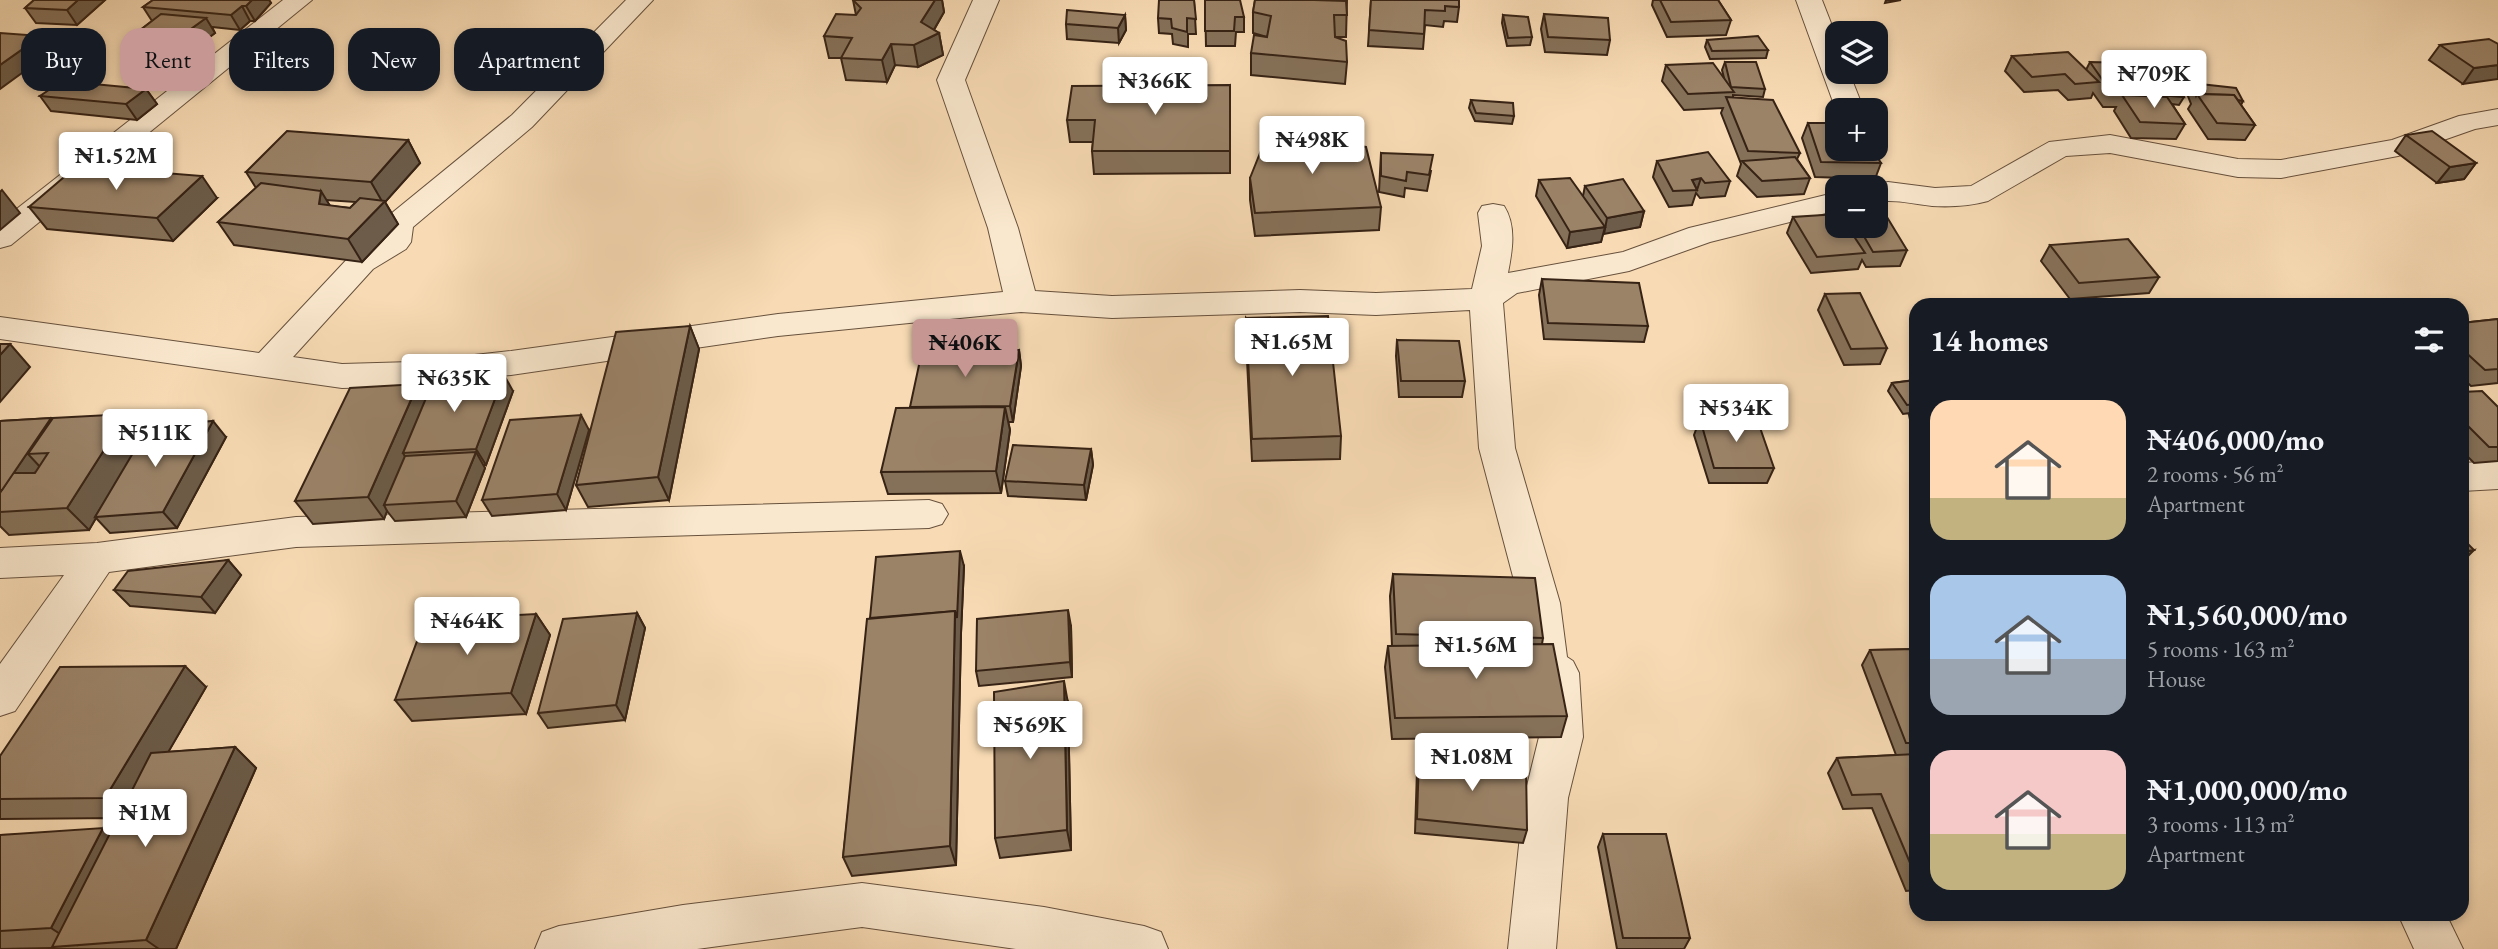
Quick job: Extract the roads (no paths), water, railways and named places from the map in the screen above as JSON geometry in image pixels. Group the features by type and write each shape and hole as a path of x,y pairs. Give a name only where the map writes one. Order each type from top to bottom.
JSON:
{"street":[{"path":"0,238 299,0"},
{"path":"266,366 362,262 395,242 398,224 522,121 640,0"},
{"path":"986,0 951,80 1003,228 1021,301"},
{"path":"1809,0 1846,98"},
{"path":"1888,187 1935,197 1977,195 2059,148 2110,144 2238,168 2281,169 2398,146 2469,122 2498,117"},
{"path":"0,328 342,376 412,374 510,363 778,325 1021,301 1112,307 1300,301 1388,304 1486,299 1507,285 1629,261 1700,235 1825,204"},
{"path":"1493,213 1498,246 1486,299 1497,448 1540,603 1546,666 1558,673 1561,737 1546,799 1532,949"},
{"path":"2469,477 2498,475"},
{"path":"0,563 97,558 296,532 929,514"},
{"path":"0,698 97,558"},
{"path":"559,949 683,928 862,905 1044,930 1144,949"},
{"path":"2426,921 2440,949"}]}
